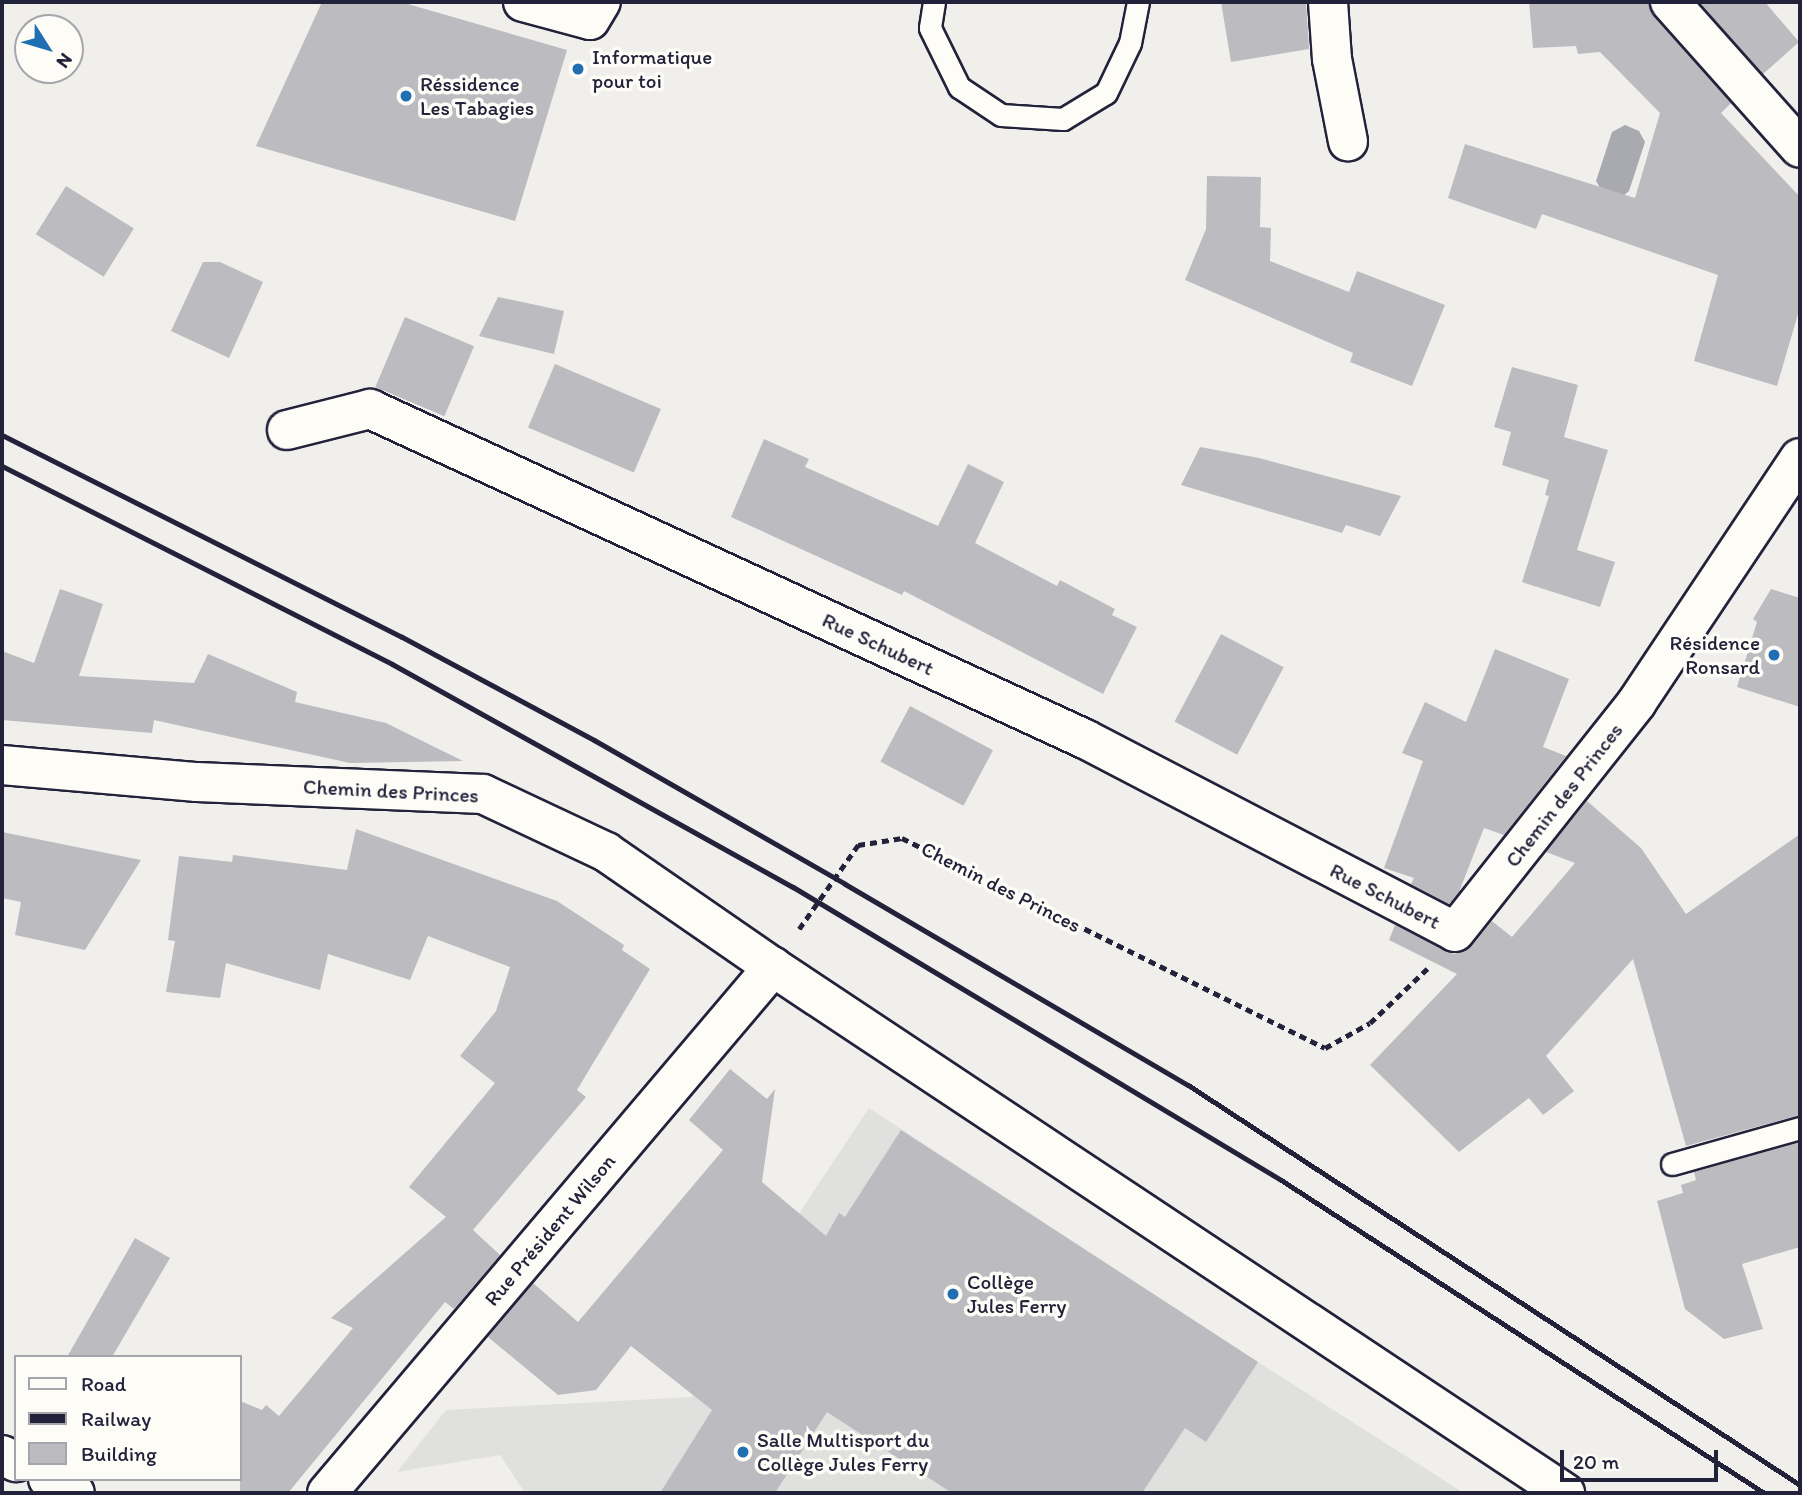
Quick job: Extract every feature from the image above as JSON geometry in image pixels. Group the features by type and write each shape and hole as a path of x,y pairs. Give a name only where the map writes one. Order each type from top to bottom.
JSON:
{"street":[{"path":"523,2 590,20 601,2"},
{"path":"1328,2 1332,60 1348,141"},
{"path":"1670,2 1800,148"},
{"name":"Rue Schubert","path":"287,430 370,409 1085,740 1455,932"},
{"name":"Chemin des Princes","path":"1455,932 1637,702 1800,458"},
{"name":"Chemin des Princes","path":"2,765 197,782 483,794 606,852 773,967"},
{"path":"773,967 1565,1493"},
{"name":"Rue Président Wilson","path":"327,1493 773,967"},
{"path":"52,1481 75,1493"}],"lane":[{"path":"934,2 930,28 959,86 1001,115 1063,119 1106,93 1130,43 1138,2"},
{"path":"1672,1164 1800,1128"}],"path":[{"name":"Chemin des Princes","path":"773,967 858,845 902,838 1325,1048 1370,1023 1415,984 1455,932"}],"shaded area":[{"path":"1625,125 1639,131 1645,142 1629,191 1623,196 1602,191 1596,181 1612,132"},
{"name":"Collège Jules Ferry","path":"869,1108 1464,1493 525,1493 500,1455 397,1472 446,1410 692,1397 782,1239"}],"building":[{"name":"Réssidence Les Tabagies","path":"322,2 401,2 567,50 515,221 256,146"},
{"path":"1221,2 1306,2 1309,49 1231,62"},
{"path":"1529,2 1649,2 1654,17 1731,103 1721,113 1800,197 1800,307 1777,386 1694,361 1718,275 1542,214 1536,229 1448,198 1465,144 1635,198 1660,113 1600,52 1578,54 1576,46 1533,48"},
{"path":"1699,2 1765,2 1799,42 1763,74"},
{"path":"1207,176 1261,177 1260,227 1271,228 1270,261 1349,292 1357,271 1445,305 1412,386 1350,362 1353,353 1185,280 1206,229"},
{"path":"66,186 134,228 104,277 36,234"},
{"path":"203,262 220,262 263,282 229,358 171,331"},
{"path":"498,297 564,311 554,354 479,336"},
{"path":"405,317 474,346 444,416 375,387"},
{"path":"555,364 661,409 634,472 528,428"},
{"path":"1512,367 1578,385 1564,437 1608,450 1577,550 1615,562 1600,607 1522,582 1549,496 1545,495 1549,480 1502,465 1511,432 1494,427"},
{"path":"764,439 809,459 805,467 938,526 968,464 1004,482 975,543 1057,586 1060,580 1115,609 1112,615 1137,627 1103,694 904,591 902,595 731,517"},
{"path":"1200,447 1259,458 1401,496 1380,536 1346,525 1342,533 1181,485"},
{"path":"60,589 103,604 79,676 194,683 208,654 297,692 295,702 386,723 463,761 350,763 154,720 152,733 2,720 2,651 34,663"},
{"name":"Résidence Ronsard","path":"1771,589 1800,598 1800,707 1737,687 1757,622 1753,619"},
{"path":"1221,634 1284,667 1237,755 1175,721"},
{"path":"1495,649 1569,679 1543,747 1566,756 1504,835 1484,828 1459,892 1449,904 1411,884 1414,878 1384,868 1423,761 1402,753 1425,702 1466,722"},
{"path":"910,706 993,750 963,806 880,762"},
{"path":"1587,801 1641,848 1686,914 1800,834 1800,1115 1686,1146 1633,959 1546,1056 1574,1091 1543,1115 1529,1098 1459,1152 1370,1065 1457,974 1389,940 1395,925 1454,954 1472,946 1492,921 1512,937 1575,863 1546,852"},
{"path":"356,829 557,901 624,945 622,950 650,969 577,1090 586,1097 473,1230 500,1255 454,1309 445,1302 288,1493 240,1493 242,1402 262,1410 266,1405 279,1416 353,1328 331,1318 446,1217 409,1187 495,1083 460,1056 496,1011 510,967 428,936 410,980 328,954 320,990 226,963 220,998 166,992 175,941 168,940 179,856 232,862 233,855 347,870"},
{"path":"2,832 141,860 85,950 15,935 21,902 2,898"},
{"name":"Collège Jules Ferry","path":"730,1069 767,1099 775,1089 762,1182 826,1236 839,1213 845,1217 901,1130 1258,1362 1206,1442 1185,1428 1142,1493 952,1493 827,1412 775,1493 660,1493 712,1410 631,1346 596,1390 558,1395 488,1337 533,1283 578,1322 723,1150 689,1120"},
{"path":"1800,1142 1800,1247 1742,1264 1763,1329 1724,1339 1685,1309 1657,1201 1683,1193 1681,1185 1696,1180 1694,1172"},
{"path":"135,1238 170,1258 113,1355 68,1355"}],"railway":[{"path":"2,435 402,637 594,740 845,884 1188,1085 1800,1485"},
{"path":"2,466 392,664 793,887 1281,1180 1764,1493"}],"place":[{"name":"Informatique pour toi","path":"578,69"},
{"name":"Réssidence Les Tabagies","path":"406,96"},
{"name":"Résidence Ronsard","path":"1774,655"},
{"name":"Collège Jules Ferry","path":"953,1294"},
{"name":"Salle Multisport du Collège Jules Ferry","path":"743,1452"}]}
